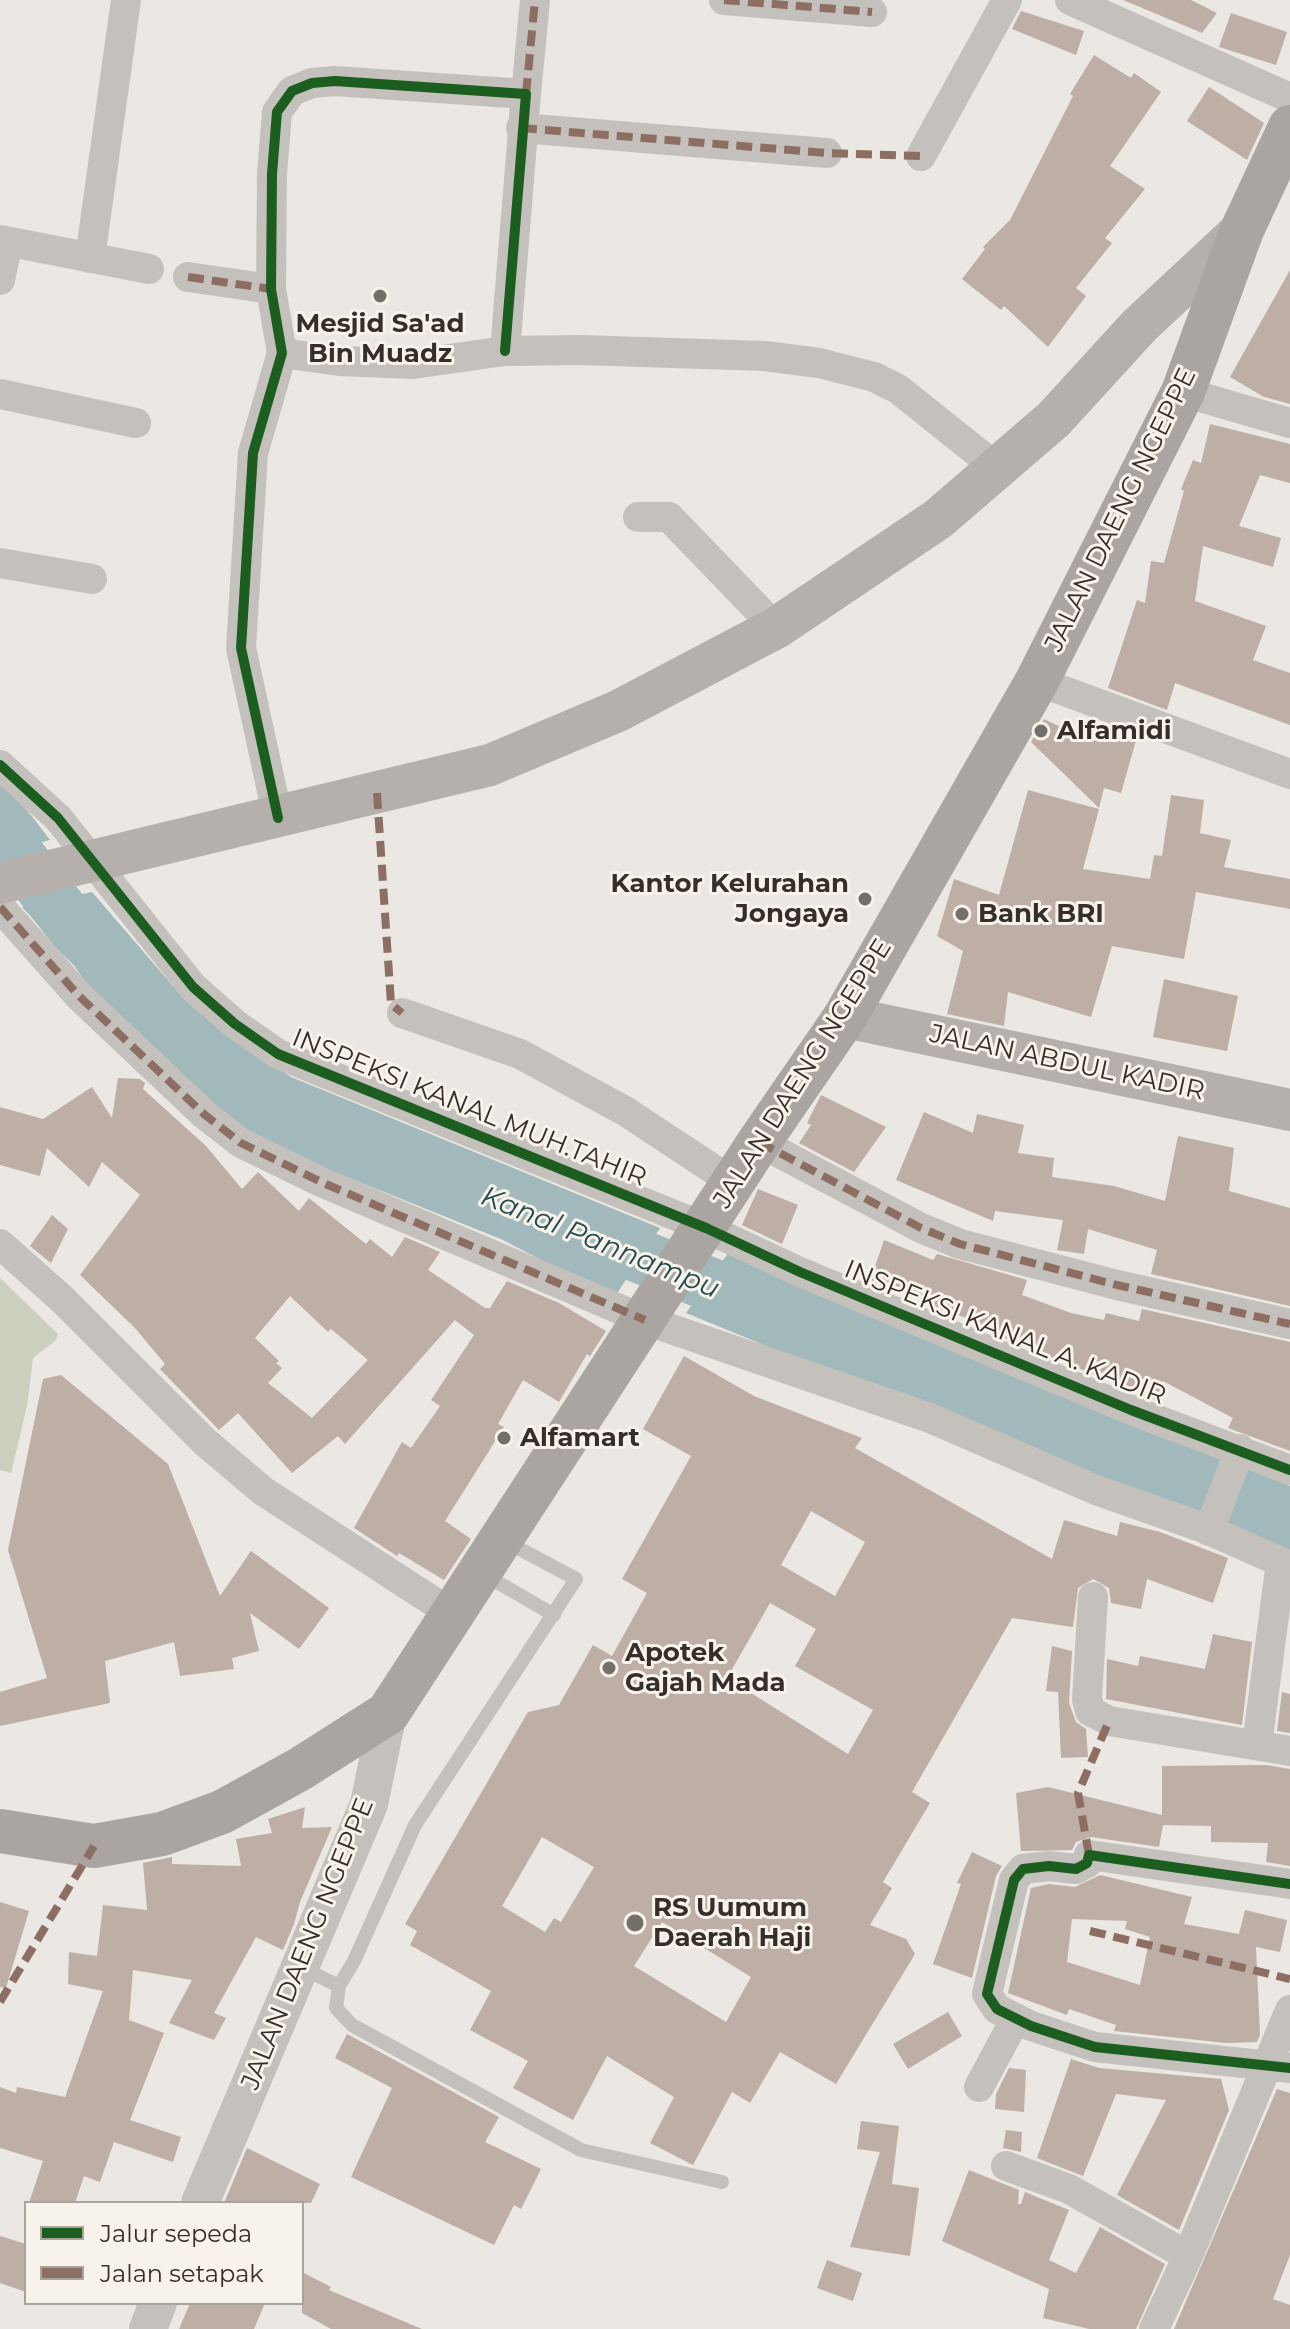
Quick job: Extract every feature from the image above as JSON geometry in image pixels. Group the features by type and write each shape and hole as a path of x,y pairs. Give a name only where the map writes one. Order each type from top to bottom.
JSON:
{"main road":[{"name":"JALAN DAENG NGEPPE","path":"388,1713 759,1142 845,1017 1037,681 1183,392 1242,230 1290,127"},
{"path":"8,889 78,864 490,765 546,744 618,711 776,628 938,519 1054,419 1139,326 1242,230"},
{"name":"JALAN ABDUL KADIR","path":"845,1017 1290,1110"},
{"path":"0,1831 94,1846 162,1834 222,1812 300,1769 388,1713"}],"street":[{"path":"90,258 126,0"},
{"path":"505,351 521,128 535,0"},
{"path":"724,0 872,12"},
{"path":"921,156 1007,0"},
{"path":"1070,0 1290,98"},
{"path":"278,818 241,648 253,453 282,353 271,289 272,174 277,112 292,91 312,83 335,81 526,94"},
{"path":"521,128 827,153"},
{"path":"0,280 4,241 149,269"},
{"path":"188,277 271,289"},
{"path":"282,353 339,361 413,364 505,351 765,356 851,370 885,381 916,399 997,468"},
{"path":"1183,392 1290,423"},
{"path":"0,394 136,423"},
{"path":"638,517 669,517 776,628"},
{"path":"0,563 92,579"},
{"path":"1037,681 1290,774"},
{"name":"INSPEKSI KANAL MUH.TAHIR","path":"0,765 58,818 78,864 193,987 235,1024 278,1054 703,1232"},
{"path":"8,889 79,996 205,1115 241,1143 321,1182 930,1418 1096,1490 1209,1531 1286,1564 1257,1745"},
{"path":"402,1013 520,1054 625,1111 734,1183"},
{"path":"759,1142 921,1228 960,1244 1117,1285 1290,1324"},
{"name":"INSPEKSI KANAL A. KADIR","path":"703,1232 1131,1410 1290,1470"},
{"path":"0,1244 63,1300 205,1442 263,1491 451,1613"},
{"path":"1209,1531 1240,1449"},
{"path":"1093,1597 1087,1699 1090,1711 1109,1721 1290,1751"},
{"name":"JALAN DAENG NGEPPE","path":"201,2201 369,1804 388,1713"},
{"path":"1280,2066 1095,2047 1016,2018 993,2005 987,1994 1018,1871 1049,1866 1076,1869 1087,1863 1089,1855 1290,1884"},
{"path":"1154,2329 1280,2066 1290,2010"},
{"path":"979,2087 1016,2018"},
{"path":"1006,2166 1069,2189 1188,2256"},
{"path":"148,2329 157,2305"}],"lane":[{"path":"490,1555 576,1579 415,1825 354,1961 339,1986 336,2008 352,2025 581,2150 722,2182"},
{"path":"490,1555 554,1615"},
{"path":"302,1968 339,1986"}],"green space":[{"path":"0,1278 58,1334 56,1340 33,1358 27,1406 11,1473 0,1470"}],"water":[{"path":"0,779 31,815 50,840 0,853"},
{"path":"92,892 185,1000 222,1032 291,1077 660,1228 614,1298 503,1240 322,1167 240,1126 204,1101 94,995 68,956 22,907"},
{"path":"731,1249 1232,1457 1205,1526 686,1313"},
{"path":"1243,1464 1290,1486 1290,1555 1216,1530"}],"building":[{"path":"1123,0 1191,0 1217,13 1202,33"},
{"path":"1021,11 1084,31 1076,55 1012,29"},
{"path":"1231,13 1287,32 1276,65 1219,47"},
{"path":"1094,55 1131,78 1134,73 1161,92 1110,166 1145,189 1105,238 1112,243 1076,288 1086,296 1048,347 1004,306 1001,310 962,279 985,249 983,247 1010,220 1073,96 1070,94"},
{"path":"1209,87 1264,123 1247,160 1187,121"},
{"path":"1290,270 1290,404 1264,397 1230,377"},
{"path":"1210,424 1290,444 1290,483 1260,475 1239,526 1281,538 1273,567 1203,546 1195,601 1266,626 1253,660 1290,673 1290,725 1175,683 1167,710 1108,688 1137,600 1145,603 1151,561 1164,563 1184,491 1181,489 1193,460 1201,463"},
{"path":"1044,719 1090,741 1096,722 1137,737 1121,793 1104,788 1099,808 1031,742"},
{"path":"1028,790 1099,809 1083,869 1150,879 1154,855 1162,856 1171,795 1204,800 1200,833 1231,840 1224,867 1290,879 1290,909 1196,892 1184,959 1112,946 1091,1017 1008,992 1004,1026 947,1014 963,951 937,936 954,879 999,895"},
{"path":"1164,979 1238,996 1227,1051 1153,1037"},
{"path":"118,1078 140,1079 145,1083 143,1089 206,1146 242,1189 258,1172 299,1211 309,1198 366,1244 370,1239 392,1257 405,1237 440,1252 428,1270 485,1308 490,1308 507,1281 559,1303 606,1331 590,1356 587,1354 559,1402 523,1380 498,1424 504,1427 445,1521 471,1539 444,1580 399,1553 397,1556 354,1528 402,1442 411,1448 440,1406 431,1400 474,1335 455,1320 345,1444 338,1436 292,1473 238,1413 219,1430 160,1369 165,1364 135,1328 80,1275 140,1195 102,1162 89,1187 47,1148 40,1176 0,1165 0,1107 43,1119 92,1087 112,1118","holes":["290,1296 328,1332 331,1329 368,1360 312,1418 268,1383 282,1368 276,1363 279,1361 255,1338"]},
{"path":"821,1095 886,1127 854,1172 799,1143 811,1125 807,1123"},
{"path":"924,1112 973,1133 977,1114 1024,1125 1018,1153 1054,1158 1052,1177 1114,1186 1165,1201 1178,1136 1234,1148 1229,1191 1290,1208 1290,1306 1151,1274 1157,1250 1088,1229 1084,1254 1057,1250 1063,1220 995,1211 993,1221 896,1180"},
{"path":"758,1189 798,1205 782,1244 742,1225"},
{"path":"52,1215 68,1229 51,1263 30,1246"},
{"path":"884,1240 933,1260 937,1254 1027,1280 1022,1295 1071,1313 1104,1320 1106,1313 1139,1321 1142,1309 1290,1342 1290,1451 1228,1428 1233,1418 1163,1381 1156,1400 973,1325 974,1320 931,1307 925,1304 926,1301 870,1281"},
{"path":"684,1356 754,1396 862,1438 855,1448 1052,1559 1064,1520 1117,1536 1120,1522 1160,1532 1228,1558 1213,1603 1147,1579 1141,1609 1111,1603 1109,1588 1093,1579 1078,1588 1073,1627 1012,1618 912,1792 930,1803 883,1882 892,1888 870,1925 906,1939 915,1954 836,2084 780,2052 750,2103 732,2092 693,2165 650,2143 674,2097 607,2056 573,2120 513,2088 528,2061 470,2030 491,1991 410,1945 417,1931 405,1924 528,1712 559,1705 593,1645 612,1656 647,1593 622,1579 691,1456 643,1429","holes":["811,1511 865,1542 835,1596 781,1565","770,1603 816,1629 795,1666 873,1710 848,1754 727,1678","542,1837 594,1867 561,1922 554,1918 545,1932 502,1906","662,1922 751,1977 726,2022 634,1966"]},
{"path":"61,1375 168,1464 220,1596 251,1551 329,1608 299,1649 250,1613 259,1651 232,1658 234,1669 180,1676 174,1642 105,1661 110,1703 0,1726 0,1692 47,1678 8,1550 43,1379"},
{"path":"1213,1634 1252,1642 1242,1725 1106,1699 1107,1659 1138,1666 1140,1656 1205,1669"},
{"path":"1052,1646 1072,1651 1069,1703 1076,1722 1086,1729 1088,1757 1061,1758 1058,1692 1046,1691"},
{"path":"1282,1692 1290,1694 1290,1733 1277,1731"},
{"path":"1266,1765 1290,1769 1290,1866 1266,1862 1268,1843 1211,1842 1211,1826 1163,1825 1159,1847 1091,1837 1076,1842 1072,1850 1021,1851 1016,1793 1048,1787 1162,1815 1162,1766"},
{"path":"305,1807 302,1828 332,1827 283,1950 256,1937 214,2013 226,2018 214,2040 169,2023 192,1980 133,1970 129,2020 164,2033 130,2120 181,2137 173,2162 114,2142 100,2182 84,2176 76,2201 30,2201 43,2161 0,2148 0,2087 16,2093 17,2087 65,2097 103,1991 68,1984 69,1952 97,1956 103,1905 147,1910 143,1863 172,1857 172,1864 241,1866 236,1839 272,1833 268,1819"},
{"path":"972,1852 1002,1866 996,1876 972,1978 933,1964 961,1884 957,1883"},
{"path":"1100,1875 1192,1897 1184,1924 1239,1934 1245,1910 1287,1920 1280,1952 1256,1947 1260,2035 1257,2042 1226,2043 1114,2031 1116,2025 1069,2009 1067,2015 1008,1993 1031,1888 1049,1884 1075,1887","holes":["1072,1919 1127,1921 1125,1929 1150,1937 1140,1985 1067,1962"]},
{"path":"0,1902 29,1911 6,1988 0,1987"},
{"path":"948,2012 962,2036 908,2069 893,2044"},
{"path":"347,2034 499,2117 485,2142 541,2169 521,2209 514,2205 494,2245 351,2177 392,2088 335,2058"},
{"path":"1071,2059 1099,2068 1221,2079 1229,2110 1179,2230 1117,2195 1166,2100 1116,2094 1083,2176 1037,2158"},
{"path":"1009,2068 1026,2070 1024,2112 995,2109 996,2094"},
{"path":"1277,2089 1290,2093 1290,2255 1273,2299 1290,2305 1290,2329 1174,2329"},
{"path":"861,2121 899,2126 892,2184 919,2188 910,2256 850,2247 880,2152 857,2149"},
{"path":"1006,2130 1022,2132 1021,2152 1003,2148"},
{"path":"247,2148 320,2184 311,2203 225,2201"},
{"path":"969,2170 1019,2190 1018,2204 1021,2204 1025,2192 1069,2210 1049,2260 1076,2273 1100,2227 1165,2264 1136,2329 1089,2329 1043,2318 1049,2289 942,2241"},
{"path":"0,2236 24,2243 24,2291 0,2283"},
{"path":"827,2260 862,2273 853,2301 817,2288"},
{"path":"304,2273 331,2287 329,2290 422,2329 331,2329 302,2313"},
{"path":"189,2305 264,2305 254,2329 179,2329"}],"waterway":[{"name":"Kanal Pannampu","path":"0,833 76,930 103,956"},
{"name":"Kanal Pannampu","path":"574,1230 774,1310"}],"marked path":[{"path":"526,94 535,0"},
{"path":"724,0 872,12"},
{"path":"521,128 827,153 921,156"},
{"path":"188,277 271,289"},
{"path":"377,793 391,1004 402,1013"},
{"path":"0,907 79,996 205,1115 241,1143 321,1182 645,1320"},
{"path":"759,1142 921,1228 960,1244 1117,1285 1290,1324"},
{"path":"1089,1855 1078,1793 1109,1721"},
{"path":"0,2002 94,1846"},
{"path":"1090,1931 1290,1979"}],"cycle path":[{"path":"278,818 241,648 253,453 282,353 271,289 272,174 277,112 292,91 312,83 335,81 526,94 505,351"},
{"path":"0,765 58,818 193,987 235,1024 278,1054 706,1228 800,1272 1131,1410 1290,1470"},
{"path":"1290,1884 1089,1855 1087,1863 1076,1869 1049,1866 1023,1869 1014,1880 987,1994 997,2009 1031,2026 1095,2047 1290,2068"}],"place":[{"name":"Mesjid Sa'ad Bin Muadz","path":"380,296"},
{"name":"Alfamidi","path":"1041,731"},
{"name":"Kantor Kelurahan Jongaya","path":"865,899"},
{"name":"Bank BRI","path":"962,914"},
{"name":"Alfamart","path":"504,1438"},
{"name":"Apotek Gajah Mada","path":"609,1668"},
{"name":"RS Uumum Daerah Haji","path":"635,1923"}]}
